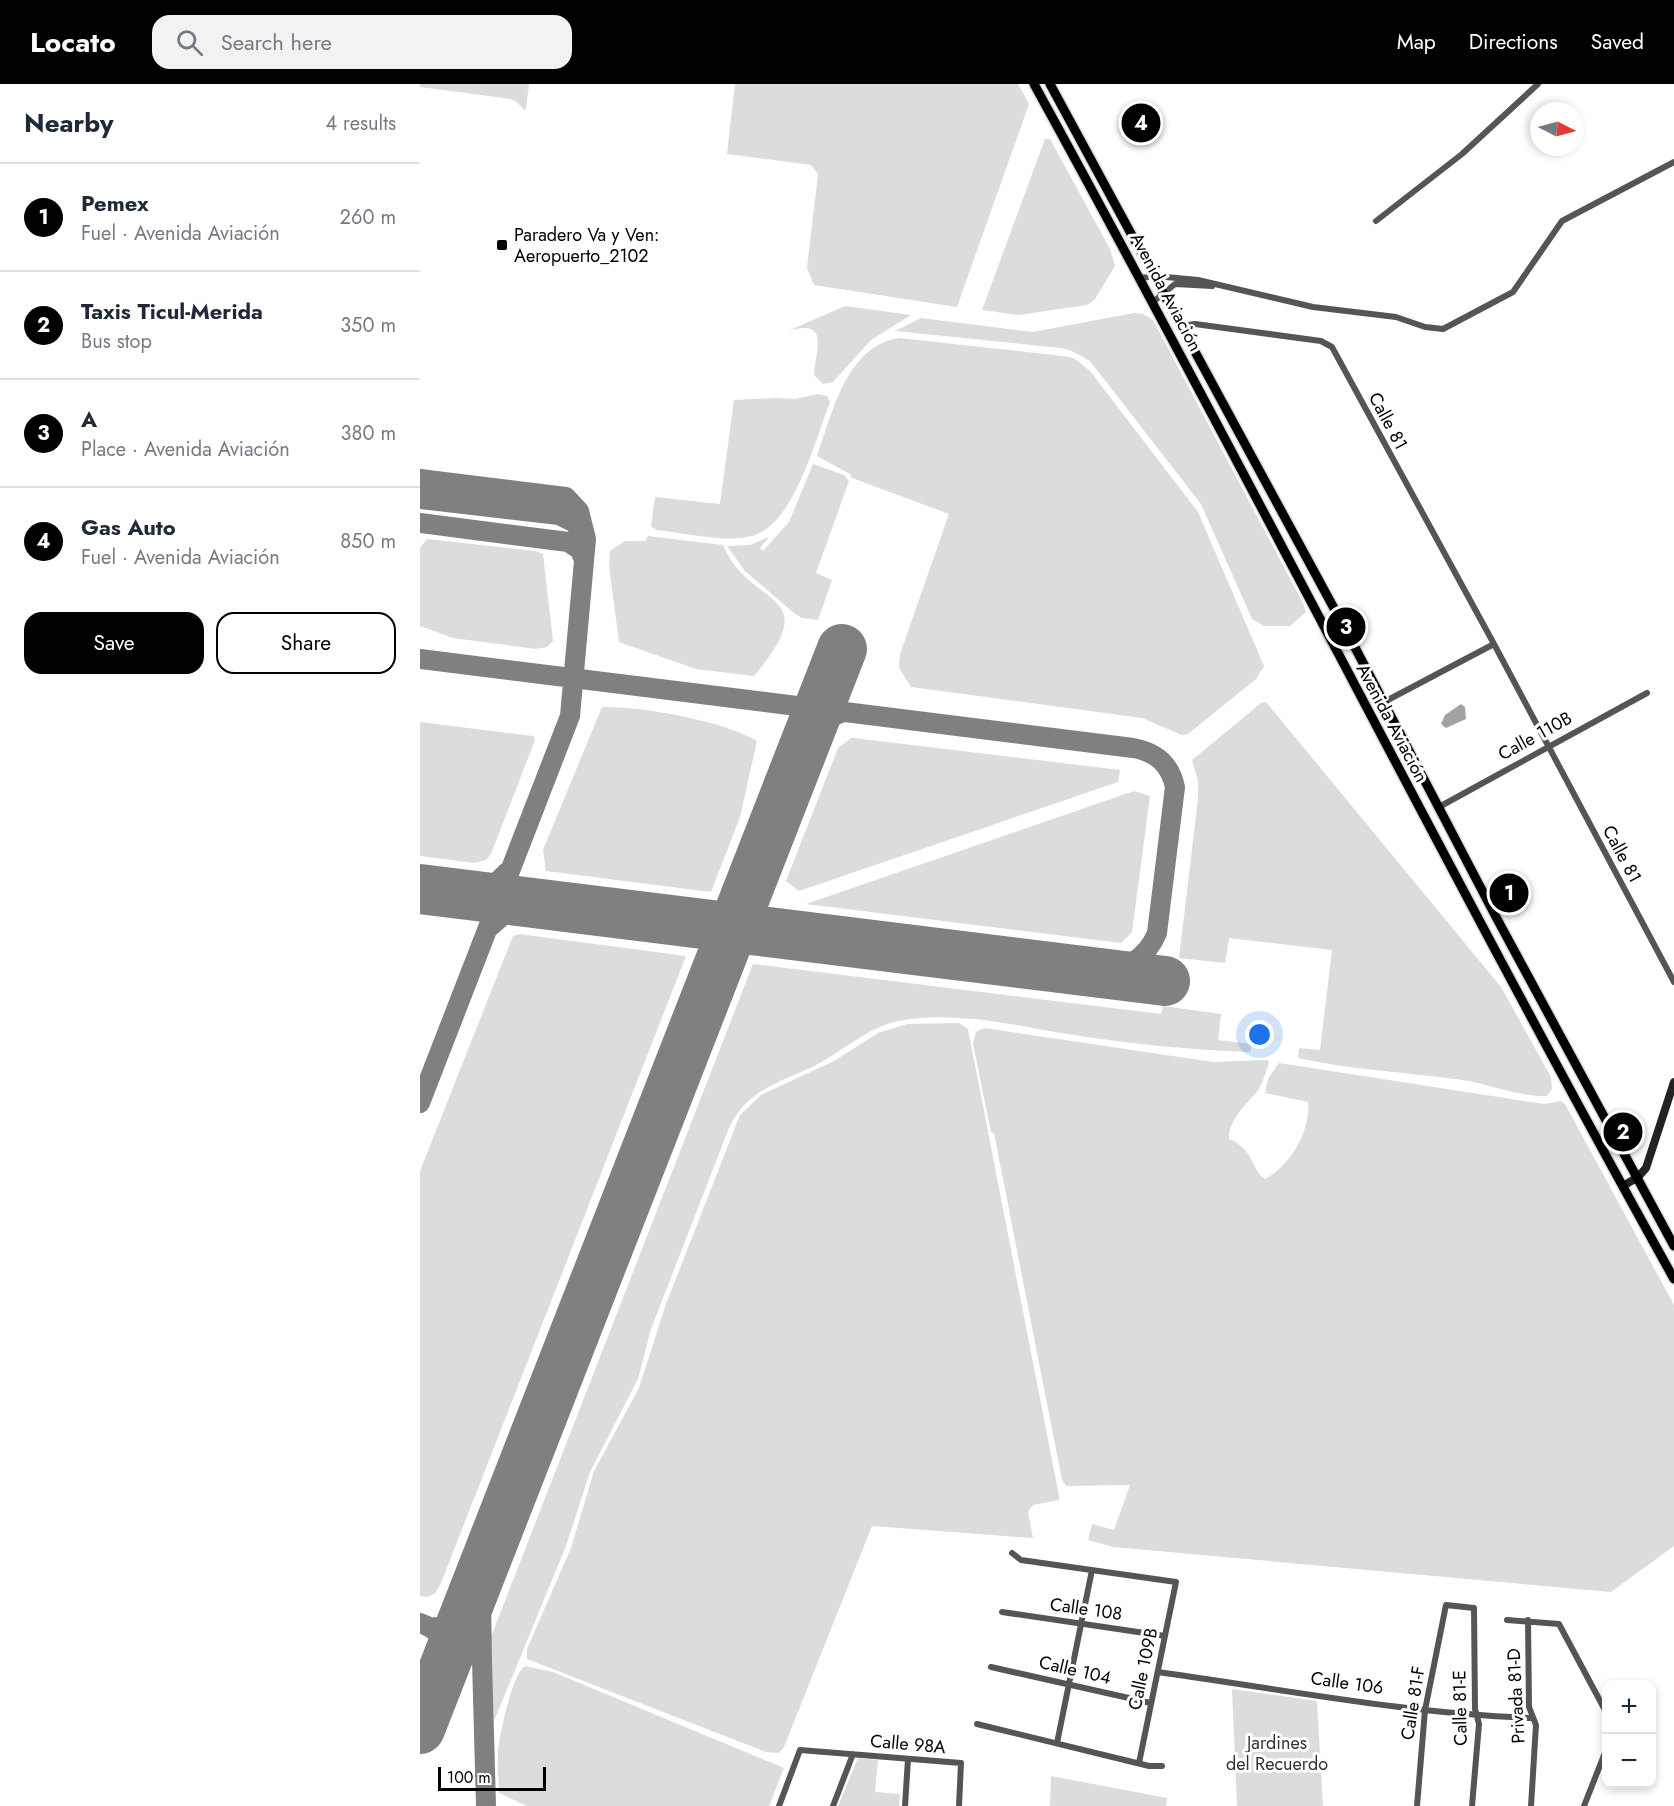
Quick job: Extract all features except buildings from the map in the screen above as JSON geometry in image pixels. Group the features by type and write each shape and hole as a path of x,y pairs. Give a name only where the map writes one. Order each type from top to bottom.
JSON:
{"main road":[{"name":"Avenida Aviación","path":"1034,84 1141,278 1332,645 1674,1279"},
{"name":"Avenida Aviación","path":"1050,84 1384,702 1674,1246"},
{"path":"1623,1186 1638,1178 1646,1167 1674,1082"}],"street":[{"path":"1376,221 1462,154 1538,84"},
{"path":"1141,278 1155,276 1198,280 1313,307 1396,317 1425,327 1443,329 1513,292 1562,221 1674,162"},
{"path":"1153,302 1175,284 1219,286"},
{"name":"Calle 81","path":"1181,326 1195,324 1328,343 1494,644 1674,982"},
{"path":"1384,702 1494,644"},
{"name":"Calle 110B","path":"1439,807 1647,693"},
{"path":"1012,1553 1021,1560 1092,1570 1057,1743"},
{"name":"Calle 109B","path":"1092,1570 1176,1582 1139,1763"},
{"name":"Calle 81-E","path":"1446,1605 1474,1608 1479,1724 1472,1806"},
{"name":"Calle 81-F","path":"1417,1806 1425,1710 1446,1605"},
{"name":"Calle 108","path":"1002,1612 1165,1636"},
{"path":"1507,1620 1559,1623 1602,1704"},
{"name":"Privada 81-D","path":"1528,1620 1529,1707 1536,1725 1531,1806"},
{"name":"Calle 104","path":"991,1667 1151,1703"},
{"name":"Calle 106","path":"1158,1672 1425,1710 1477,1716 1533,1718"},
{"path":"977,1724 1139,1763 1162,1766"},
{"name":"Calle 98A","path":"779,1806 800,1750 961,1763 959,1806"},
{"path":"833,1806 853,1754"},
{"path":"905,1806 908,1759"},
{"path":"1584,1806 1602,1760"}],"green space":[{"path":"420,84 529,84 524,110 511,99 420,87"},
{"path":"735,84 1018,84 1029,104 957,307 814,285 807,268 818,174 811,165 727,154"},
{"path":"1045,139 1050,139 1110,249 1115,266 1095,299 1087,305 1018,315 982,310"},
{"path":"845,306 911,315 871,340 833,382 823,384 814,375 818,346 815,332 801,328 788,331"},
{"path":"1134,313 1143,314 1153,320 1303,603 1306,612 1290,626 1264,626 1252,619 1201,504 1090,361 1070,350 1061,348 895,331 921,318 1033,332"},
{"path":"899,338 1063,356 1074,358 1090,371 1198,512 1264,666 1256,679 1188,734 1182,735 1142,718 911,687 899,668 900,654 949,514 852,478 850,474 817,456 836,402 854,368 866,354 881,344"},
{"path":"818,394 827,396 830,402 810,458 791,499 780,516 767,529 752,536 729,538 656,530 651,526 655,497 720,504 734,400 795,399"},
{"path":"813,464 844,475 849,481 816,573 832,580 818,620 802,618 794,613 745,571 727,546 750,545 769,537 760,548 763,551 789,522"},
{"path":"648,536 723,545 735,566 776,602 783,613 784,628 775,648 754,676 696,669 619,642 609,566 610,551 625,541 645,541"},
{"path":"427,539 536,551 543,554 553,641 547,647 536,649 453,638 420,626 420,548"},
{"path":"1266,702 1501,987 1551,1077 1552,1089 1547,1096 1525,1094 1462,1080 1359,1068 1298,1058 1299,1048 1320,1050 1332,950 1229,938 1225,963 1179,958 1198,799 1198,781 1192,760 1261,703"},
{"path":"602,707 638,709 682,716 725,727 757,741 740,817 711,892 546,871 543,850"},
{"path":"420,722 533,736 535,740 491,854 486,860 474,863 420,856"},
{"path":"851,738 1120,770 1118,782 799,891 786,881 838,748"},
{"path":"1134,791 1150,796 1132,932 1121,943 806,904"},
{"path":"519,934 686,956 441,1583 435,1593 428,1597 420,1596 420,1171 513,936"},
{"path":"753,964 1161,1014 1163,1006 1221,1014 1218,1040 1252,1044 1250,1052 1184,1048 1096,1038 986,1020 920,1018 898,1021 875,1029 810,1068 774,1084 744,1105 729,1128 651,1329 638,1379 590,1472 566,1546 494,1721 489,1642"},
{"path":"959,1023 968,1029 1059,1500 1033,1505 1028,1512 1033,1538 872,1526 784,1747 779,1753 766,1752 527,1659 527,1649 571,1548 594,1471 639,1388 666,1304 740,1115 761,1095 834,1061 878,1033 907,1024"},
{"path":"984,1028 1213,1062 1268,1060 1269,1064 1260,1088 1234,1120 1229,1133 1229,1139 1243,1148 1257,1171 1265,1179 1283,1166 1290,1157 1302,1136 1308,1113 1308,1102 1265,1093 1268,1079 1279,1063 1544,1104 1561,1101 1565,1104 1674,1305 1674,1546 1611,1592 1113,1547 1088,1540 1092,1524 1114,1530 1130,1485 1066,1486 1062,1480 994,1133 991,1132 973,1044 976,1032"},
{"path":"525,1666 553,1672 784,1768 769,1806 527,1806 499,1793 500,1735 515,1681"},
{"name":"Jardines del Recuerdo","path":"1232,1689 1317,1701 1323,1806 1237,1806"},
{"path":"858,1758 878,1760 875,1792 900,1794 899,1806 838,1806"},
{"path":"1051,1776 1167,1798 1166,1806 1050,1806"}],"shaded area":[{"path":"1461,704 1465,707 1466,719 1446,728 1441,724 1445,715"}],"taxiway":[{"path":"420,479 566,497 579,511 586,539 570,716 420,1103"},
{"path":"420,499 559,515 575,523 583,537"},
{"path":"420,523 568,542 580,550 584,560"},
{"path":"420,659 1133,748 1149,753 1166,766 1175,787 1157,933 1147,950 1133,962 1097,973"},
{"path":"805,742 822,721 843,712"},
{"path":"464,895 490,889 507,872"},
{"path":"491,926 510,909 532,903"},
{"path":"446,1662 464,1648 474,1651 482,1661 481,1597 485,1562"},
{"path":"430,1627 452,1624 467,1608"},
{"path":"420,1623 441,1637 444,1642 446,1662"},
{"path":"482,1661 486,1806"}],"runway":[{"path":"420,1729 842,649"},
{"path":"420,889 1165,981"}],"place":[{"name":"Gas Auto","path":"1141,123"},
{"name":"Paradero Va y Ven: Aeropuerto_2102","path":"502,245"},
{"name":"A","path":"1346,627"},
{"name":"Pemex","path":"1509,893"},
{"name":"Taxis Ticul-Merida","path":"1623,1132"}]}
